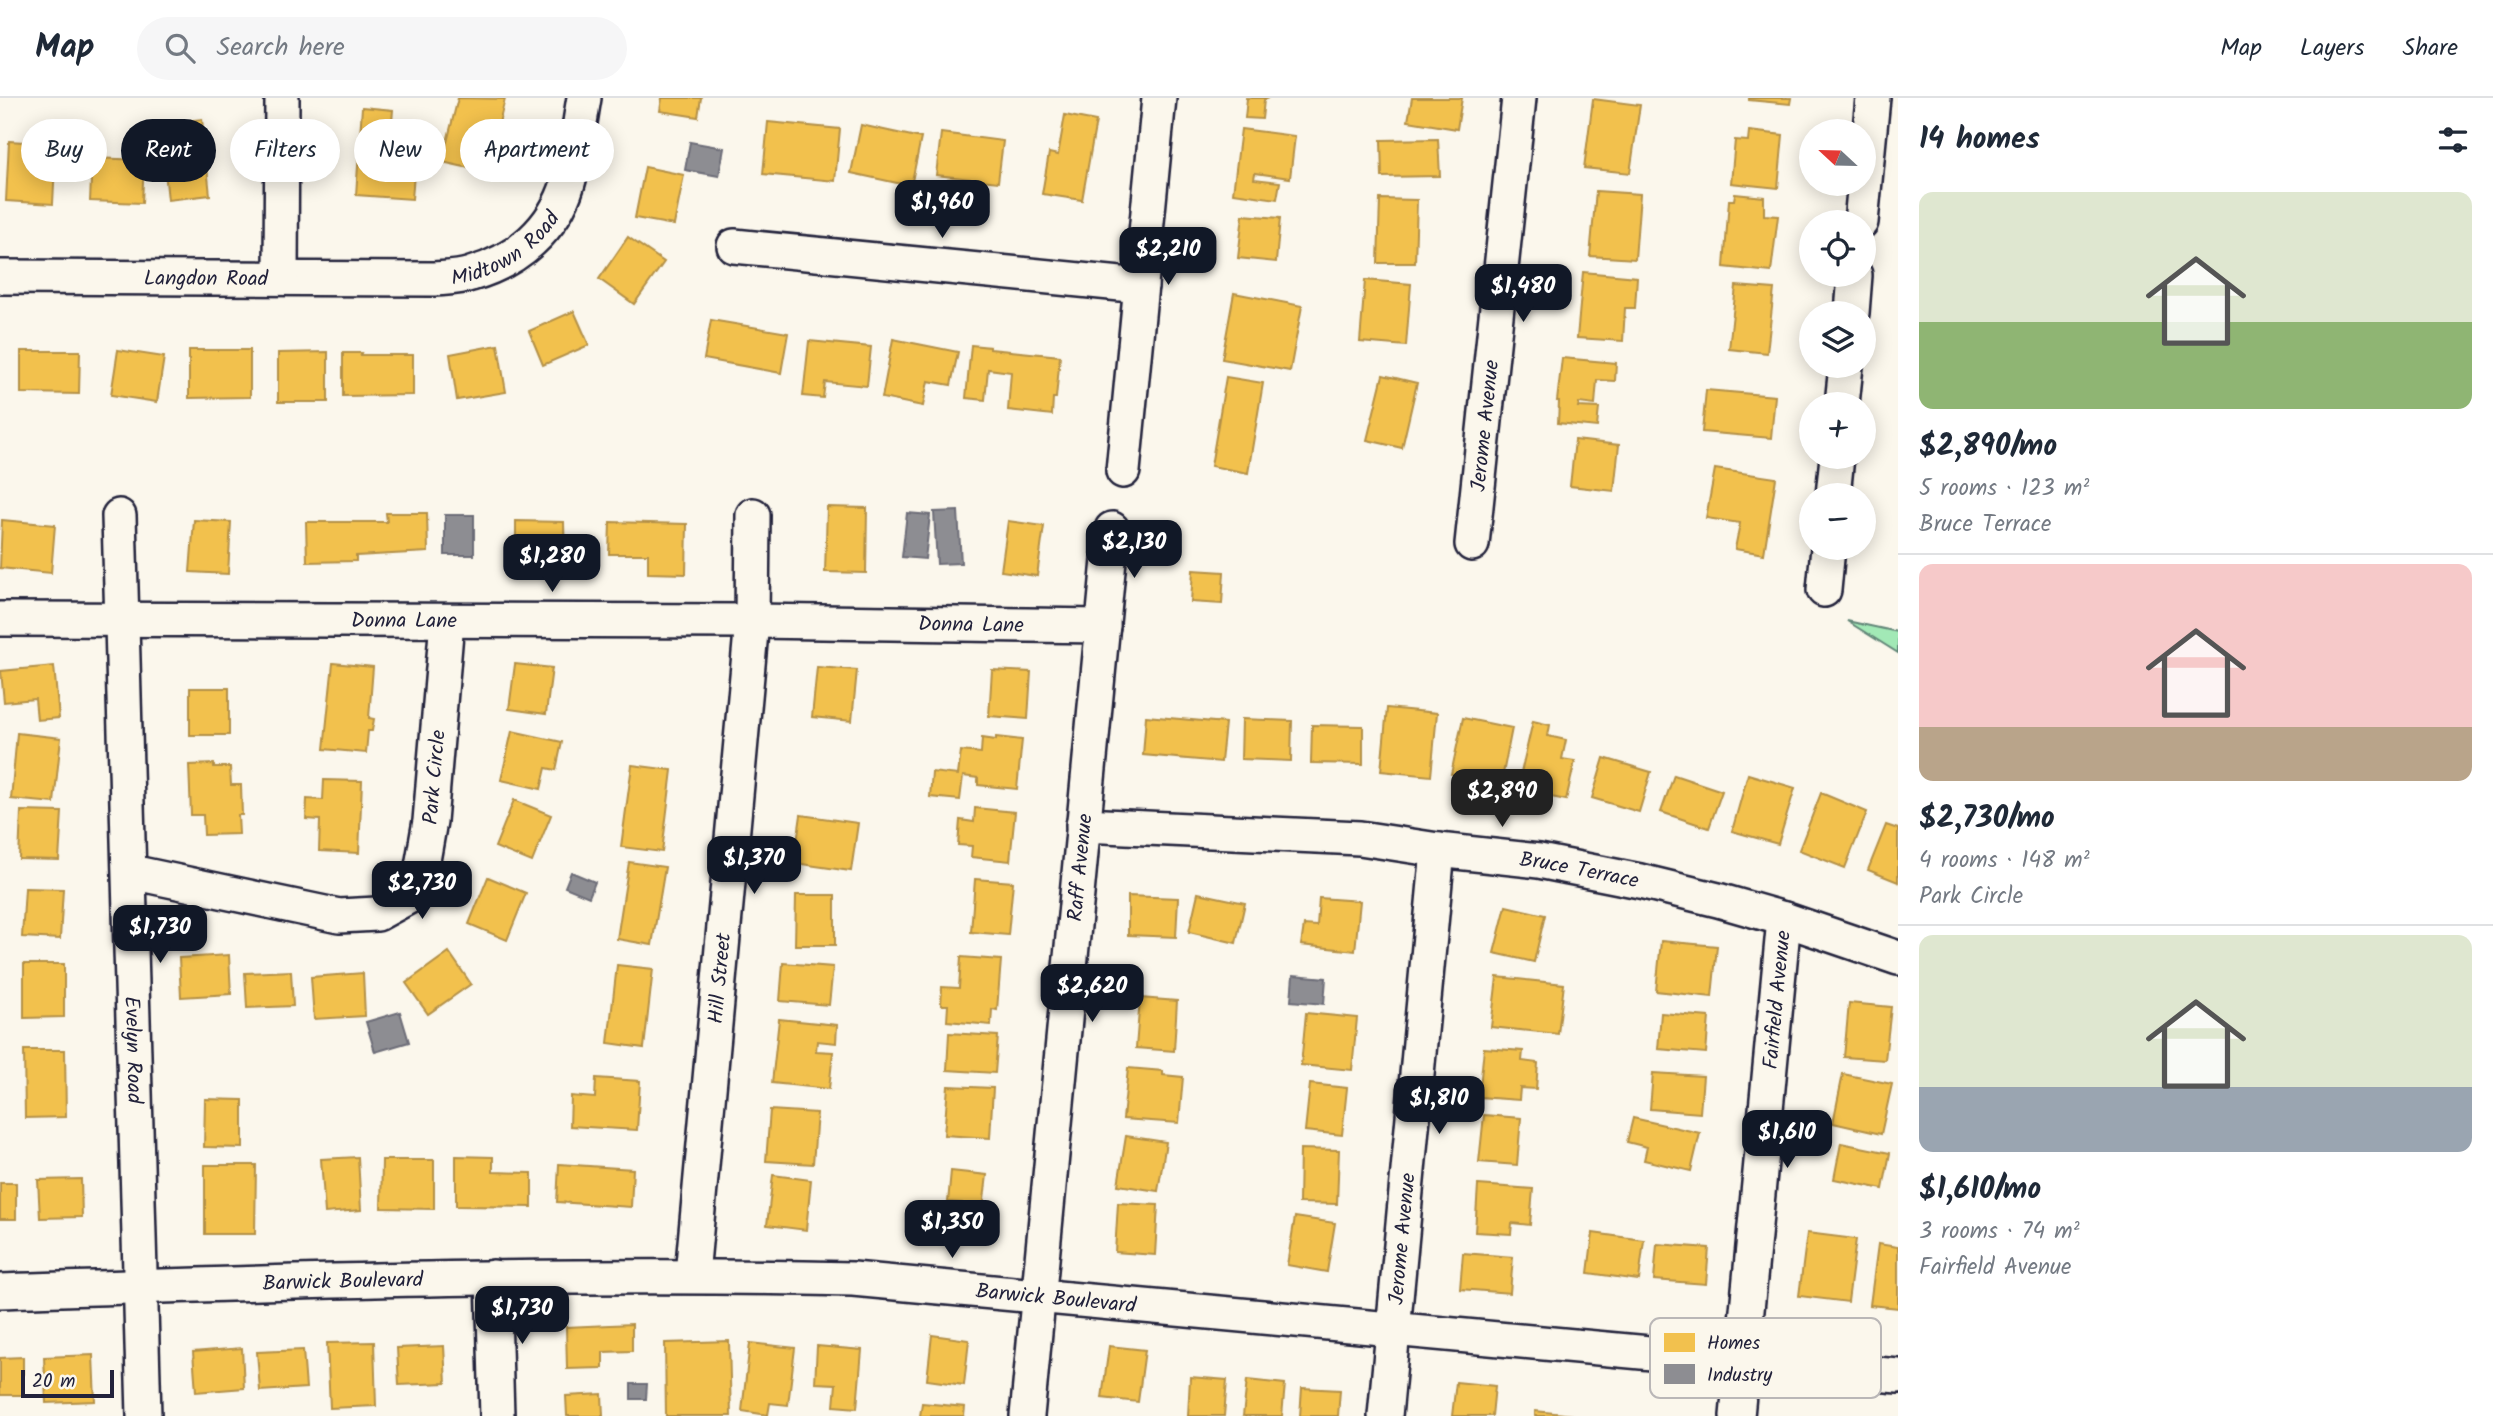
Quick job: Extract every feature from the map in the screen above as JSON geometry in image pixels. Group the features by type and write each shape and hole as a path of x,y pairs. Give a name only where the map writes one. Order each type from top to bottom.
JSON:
{"street":[{"path":"281,277 282,98"},
{"name":"Midtown Road","path":"415,279 469,275 507,260 543,231 561,202 569,181 584,98"},
{"path":"1123,471 1159,98"},
{"name":"Jerome Avenue","path":"1472,544 1519,98"},
{"path":"1862,210 1873,98"},
{"path":"734,246 1141,286"},
{"name":"Langdon Road","path":"0,277 415,279"},
{"name":"Hill Street","path":"692,1275 752,621 753,514"},
{"name":"Evelyn Road","path":"119,516 145,1416"},
{"name":"Raff Avenue","path":"1027,1416 1112,529"},
{"path":"1824,590 1827,560"},
{"name":"Donna Lane","path":"0,619 752,621 1102,626"},
{"name":"Park Circle","path":"131,872 339,916 377,914 408,897 421,872 430,821 447,621"},
{"name":"Bruce Terrace","path":"1083,825 1360,838 1539,861 1640,881 1784,919 1898,958"},
{"name":"Jerome Avenue","path":"1385,1416 1438,850"},
{"name":"Fairfield Avenue","path":"1746,1318 1784,919"},
{"name":"Barwick Boulevard","path":"0,1291 493,1277 692,1275 853,1279 1650,1352"},
{"path":"493,1277 497,1416"},
{"name":"Fairfield Avenue","path":"1737,1416 1739,1398"}],"green space":[{"path":"1847,621 1898,632 1898,653"}],"building: Homes":[{"path":"458,98 505,99 500,119 460,119 460,166 446,163 446,146"},
{"path":"662,98 701,98 698,117 660,111"},
{"path":"1247,98 1269,98 1264,100 1262,119 1245,118"},
{"path":"1412,98 1462,98 1457,129 1408,121"},
{"path":"1749,98 1791,98 1790,104"},
{"path":"1593,99 1640,105 1630,173 1584,168"},
{"path":"362,107 393,110 392,119 361,119"},
{"path":"1065,115 1096,121 1082,200 1042,194 1049,153 1058,155"},
{"path":"768,122 840,129 835,181 763,174"},
{"path":"861,125 921,138 911,186 851,173"},
{"path":"1241,129 1295,136 1290,178 1255,173 1254,179 1280,182 1277,199 1233,193"},
{"path":"1749,131 1783,135 1778,188 1731,183 1735,140 1748,141"},
{"path":"941,133 1003,141 998,182 936,175"},
{"path":"1438,139 1440,176 1382,177 1381,140"},
{"path":"9,141 21,142 21,182 54,182 53,204 6,201"},
{"path":"107,159 121,159 121,182 143,182 142,203 90,201 91,182 107,182"},
{"path":"645,167 684,175 674,225 635,218"},
{"path":"166,182 209,182 210,195 168,200"},
{"path":"357,182 413,182 412,199 356,195"},
{"path":"1596,191 1640,194 1635,259 1590,256"},
{"path":"1735,194 1764,197 1764,215 1778,216 1771,272 1724,267 1729,200 1734,200"},
{"path":"1380,199 1417,200 1415,263 1378,263"},
{"path":"1243,215 1280,218 1276,262 1238,258"},
{"path":"628,237 664,262 634,304 599,279"},
{"path":"1583,272 1637,277 1635,308 1625,308 1623,341 1577,338"},
{"path":"1365,280 1411,284 1406,346 1360,342"},
{"path":"1736,286 1774,289 1767,353 1729,349"},
{"path":"1234,293 1302,306 1290,371 1222,359"},
{"path":"574,311 589,345 543,365 529,331"},
{"path":"711,320 788,333 781,373 704,359"},
{"path":"893,339 958,352 951,385 928,381 923,406 882,398"},
{"path":"809,341 871,347 867,386 825,382 823,398 803,396"},
{"path":"498,345 506,392 457,400 450,354"},
{"path":"971,345 1060,356 1052,415 1008,410 1011,372 988,369 985,400 966,398"},
{"path":"118,350 164,357 157,402 111,395"},
{"path":"189,350 250,350 250,397 189,398"},
{"path":"21,351 80,351 79,394 21,393"},
{"path":"328,352 328,402 278,402 278,353"},
{"path":"343,353 413,355 413,395 343,396"},
{"path":"1562,358 1616,363 1615,381 1597,380 1595,405 1579,403 1578,407 1599,408 1597,427 1558,423 1557,401"},
{"path":"1383,375 1417,383 1402,448 1367,440"},
{"path":"1226,377 1263,383 1248,473 1211,466"},
{"path":"1706,390 1775,396 1771,438 1702,432"},
{"path":"1575,440 1619,445 1614,491 1570,486"},
{"path":"1715,469 1776,478 1764,554 1735,549 1740,523 1706,518"},
{"path":"827,507 867,508 866,573 825,572"},
{"path":"386,513 427,513 428,552 356,556 356,561 307,562 306,522 387,522"},
{"path":"2,520 55,525 51,573 0,568"},
{"path":"194,520 231,522 228,574 190,572"},
{"path":"516,521 564,522 565,561 516,561"},
{"path":"1008,521 1044,526 1037,576 1001,571"},
{"path":"610,522 687,524 686,574 648,573 648,554 609,554"},
{"path":"1193,570 1224,572 1222,604 1191,602"},
{"path":"333,663 373,667 369,718 374,719 372,731 368,731 366,753 324,749"},
{"path":"515,664 552,668 546,714 509,709"},
{"path":"54,666 59,718 37,720 35,699 4,702 1,671"},
{"path":"817,667 857,670 852,721 812,717"},
{"path":"992,670 1031,672 1028,719 989,716"},
{"path":"190,688 229,688 229,735 190,735"},
{"path":"1387,708 1437,713 1431,776 1381,771"},
{"path":"1146,716 1225,723 1221,762 1143,755"},
{"path":"1463,718 1512,728 1501,784 1451,774"},
{"path":"1242,719 1292,721 1291,761 1241,759"},
{"path":"1533,721 1550,725 1548,736 1566,740 1562,759 1575,761 1566,800 1517,790"},
{"path":"1312,725 1363,726 1363,764 1311,763"},
{"path":"512,731 562,742 556,770 546,768 541,789 501,780"},
{"path":"17,733 61,738 54,803 11,799"},
{"path":"996,737 1022,740 1017,789 978,785 978,778 963,776 960,800 930,797 932,772 958,775 961,751 981,753 982,738 996,740"},
{"path":"1604,758 1651,772 1639,812 1592,798"},
{"path":"214,764 214,767 230,767 231,785 241,785 242,815 238,815 239,834 204,835 203,815 191,815 189,765"},
{"path":"632,765 672,770 662,852 621,847"},
{"path":"1748,774 1795,788 1778,844 1732,831"},
{"path":"1674,775 1722,791 1709,828 1661,812"},
{"path":"324,780 362,781 359,853 319,851 320,820 306,819 307,799 323,800"},
{"path":"1821,793 1867,812 1845,868 1799,850"},
{"path":"514,800 551,815 532,862 495,847"},
{"path":"975,808 1015,812 1010,861 971,857 972,846 958,845 960,820 974,822"},
{"path":"21,811 62,812 59,860 19,859"},
{"path":"801,815 858,823 851,871 794,863"},
{"path":"1886,825 1898,829 1898,882 1868,870"},
{"path":"629,862 665,867 652,945 617,939"},
{"path":"488,877 526,893 507,940 469,924"},
{"path":"975,879 1013,882 1008,935 971,932"},
{"path":"25,888 63,889 60,939 22,937"},
{"path":"1198,893 1245,903 1236,943 1189,932"},
{"path":"796,895 835,895 835,945 795,945"},
{"path":"1128,896 1178,898 1176,937 1128,935"},
{"path":"1319,898 1360,901 1355,951 1301,945 1304,925 1317,926"},
{"path":"1506,906 1545,915 1534,962 1494,953"},
{"path":"1661,941 1717,946 1712,997 1656,991"},
{"path":"449,952 471,984 428,1014 406,983"},
{"path":"229,955 231,994 181,997 179,958"},
{"path":"961,957 1001,960 997,1010 992,1009 991,1025 947,1021 948,1005 941,1005 942,987 959,988"},
{"path":"783,963 833,967 829,1005 780,1001"},
{"path":"24,964 64,964 64,1017 24,1018"},
{"path":"617,965 653,969 644,1048 608,1043"},
{"path":"291,971 293,1006 247,1008 245,973"},
{"path":"363,973 365,1016 314,1019 311,977"},
{"path":"1497,977 1564,984 1558,1034 1491,1027"},
{"path":"1140,998 1177,1001 1174,1051 1136,1048"},
{"path":"1849,1003 1891,1007 1885,1060 1844,1057"},
{"path":"1306,1013 1357,1018 1352,1070 1301,1065"},
{"path":"1661,1013 1709,1017 1706,1053 1658,1049"},
{"path":"779,1019 837,1025 836,1043 817,1041 816,1051 833,1052 829,1089 772,1083"},
{"path":"949,1033 998,1036 995,1073 947,1070"},
{"path":"1484,1048 1523,1051 1522,1061 1538,1063 1536,1089 1520,1088 1519,1100 1479,1097"},
{"path":"24,1050 65,1050 66,1117 25,1118"},
{"path":"1128,1068 1163,1071 1163,1075 1183,1077 1179,1123 1123,1119"},
{"path":"1653,1073 1703,1076 1700,1113 1650,1109"},
{"path":"1843,1074 1892,1084 1881,1134 1833,1123"},
{"path":"596,1078 640,1081 637,1130 570,1126 571,1096 595,1098"},
{"path":"1310,1084 1347,1088 1342,1135 1305,1131"},
{"path":"948,1086 993,1088 990,1138 944,1135"},
{"path":"205,1099 243,1100 243,1148 204,1147"},
{"path":"770,1110 817,1113 813,1164 766,1161"},
{"path":"1484,1115 1521,1118 1517,1165 1479,1162"},
{"path":"1633,1118 1700,1133 1691,1171 1644,1160 1647,1147 1627,1142"},
{"path":"1126,1136 1166,1142 1158,1191 1118,1185"},
{"path":"1841,1143 1890,1153 1883,1189 1834,1179"},
{"path":"1300,1149 1339,1150 1337,1204 1299,1203"},
{"path":"456,1156 493,1157 493,1172 532,1173 532,1207 456,1206"},
{"path":"358,1157 361,1210 325,1213 321,1159"},
{"path":"382,1160 434,1160 434,1209 381,1208"},
{"path":"559,1164 633,1169 631,1207 557,1202"},
{"path":"205,1165 256,1165 255,1234 205,1234"},
{"path":"951,1171 987,1175 981,1225 960,1223 962,1203 948,1202"},
{"path":"773,1175 811,1180 806,1230 767,1225"},
{"path":"81,1179 82,1217 40,1218 38,1180"},
{"path":"0,1183 16,1183 16,1219 0,1219"},
{"path":"1478,1185 1533,1189 1530,1225 1512,1223 1511,1234 1475,1232"},
{"path":"1118,1203 1158,1205 1155,1255 1115,1252"},
{"path":"1295,1217 1335,1223 1327,1272 1287,1265"},
{"path":"1593,1233 1644,1240 1639,1280 1588,1273"},
{"path":"1807,1233 1856,1239 1848,1302 1799,1296"},
{"path":"1657,1244 1709,1248 1706,1284 1654,1280"},
{"path":"1878,1244 1898,1247 1898,1308 1870,1305"},
{"path":"1463,1253 1513,1257 1510,1293 1460,1289"},
{"path":"632,1324 632,1351 603,1352 603,1368 567,1369 566,1327"},
{"path":"932,1335 969,1340 964,1385 927,1380"},
{"path":"729,1341 731,1416 666,1416 665,1343"},
{"path":"374,1342 376,1406 330,1408 327,1343"},
{"path":"750,1343 795,1348 788,1405 770,1403 768,1415 742,1411"},
{"path":"444,1346 446,1383 399,1385 397,1348"},
{"path":"817,1346 862,1350 857,1408 834,1406 836,1384 815,1383"},
{"path":"1109,1346 1145,1350 1138,1402 1102,1398"},
{"path":"242,1348 244,1388 196,1392 193,1352"},
{"path":"303,1350 306,1388 260,1391 257,1352"},
{"path":"93,1355 95,1401 46,1403 44,1357"},
{"path":"23,1357 23,1395 0,1395 0,1358"},
{"path":"1190,1377 1227,1380 1224,1416 1188,1416"},
{"path":"1247,1380 1285,1384 1282,1416 1243,1416"},
{"path":"1456,1382 1495,1386 1492,1416 1452,1416"},
{"path":"1302,1388 1340,1390 1338,1416 1300,1416"},
{"path":"602,1394 603,1416 567,1416 566,1396"},
{"path":"922,1403 965,1407 964,1416 920,1416"},
{"path":"1535,1411 1573,1415 1573,1416 1535,1416"}],"building: Industry":[{"path":"690,142 724,148 719,176 685,170"},
{"path":"958,511 961,563 937,564 934,512"},
{"path":"907,513 930,515 925,559 902,557"},
{"path":"445,515 474,515 474,555 445,555"},
{"path":"571,872 595,882 589,897 565,887"},
{"path":"1293,975 1326,978 1324,1004 1291,1001"},
{"path":"400,1012 409,1042 375,1052 366,1022"},
{"path":"631,1384 647,1384 646,1399 631,1399"}]}
